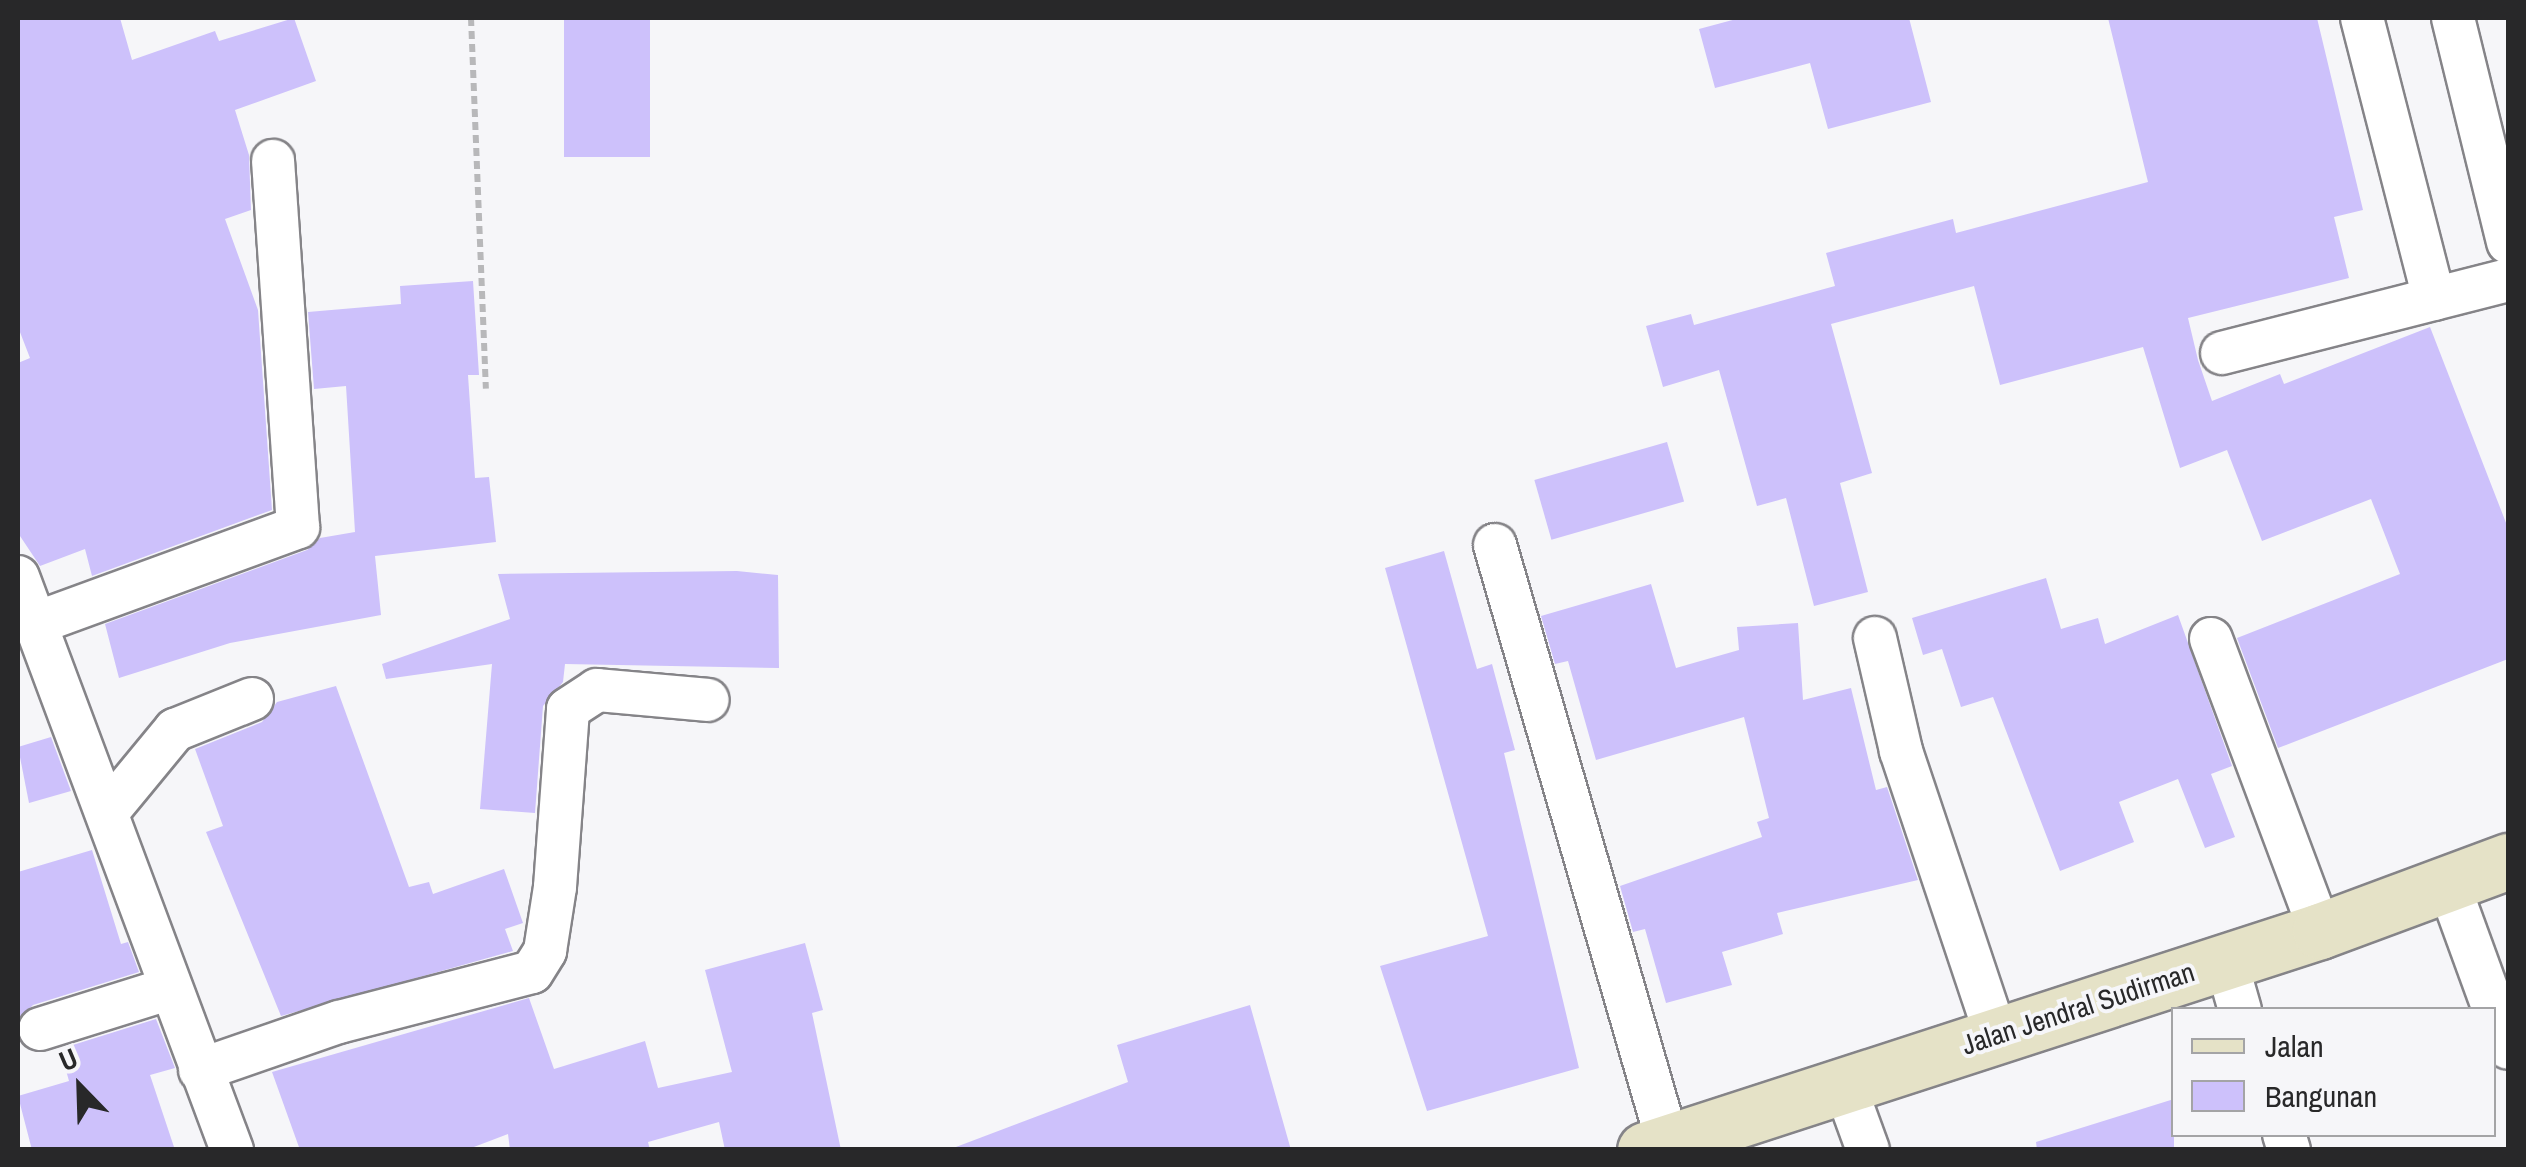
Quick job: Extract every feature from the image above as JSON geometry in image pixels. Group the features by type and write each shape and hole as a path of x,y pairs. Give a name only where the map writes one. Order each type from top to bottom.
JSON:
{"street":[{"path":"2362,18 2434,298"},
{"path":"2453,18 2508,242"},
{"path":"39,622 298,527 273,161"},
{"path":"2222,353 2508,280"},
{"path":"1495,545 1661,1147"},
{"path":"18,577 39,622 110,810 168,989 232,1150"},
{"path":"1876,638 1901,751 1996,1034"},
{"path":"2211,640 2320,931"},
{"path":"200,1070 340,1022 532,972 545,951 555,888 568,709 597,690 708,700"},
{"path":"110,810 175,730 252,699"},
{"name":"Jalan Jendral Sudirman","path":"1661,1147 1996,1034 2233,985 2320,931 2508,861"},
{"path":"2449,886 2493,1007"},
{"path":"40,1029 168,989"},
{"path":"2496,1015 2508,1048"},
{"path":"1844,1084 1868,1150"}],"path":[{"path":"471,18 486,390"}],"building":[{"path":"18,18 120,18 132,60 215,31 219,41 294,18 316,81 235,110 249,155 251,210 225,219 258,310 272,510 92,576 85,549 40,566 18,533 18,363 30,358 18,327"},
{"path":"564,18 650,18 650,157 564,157"},
{"path":"1740,18 1909,18 1931,102 1828,129 1810,63 1715,88 1699,29"},
{"path":"2108,18 2317,18 2363,210 2334,217 2349,278 2188,318 2198,360 2212,401 2280,374 2284,384 2430,327 2508,528 2508,659 2278,748 2237,638 2400,574 2371,499 2262,541 2227,450 2180,468 2143,347 2000,385 1974,286 1831,324 1872,473 1840,483 1868,592 1814,606 1786,498 1757,506 1719,370 1663,387 1646,326 1691,314 1694,325 1835,286 1826,253 1953,219 1956,233 2148,182"},
{"path":"473,281 479,375 468,375 475,478 489,477 496,542 375,556 381,615 230,643 119,678 105,624 307,550 320,538 355,532 346,386 314,389 308,312 401,304 400,286"},
{"path":"1667,442 1684,502 1551,540 1534,480"},
{"path":"1444,551 1477,669 1492,664 1515,750 1504,753 1579,1068 1427,1111 1380,966 1488,936 1385,568"},
{"path":"737,571 778,575 779,668 565,664 563,682 543,706 535,813 480,809 492,664 386,679 382,664 510,619 498,574"},
{"path":"2046,578 2061,629 2098,618 2105,644 2178,615 2232,766 2211,774 2235,837 2205,848 2178,779 2119,802 2134,842 2060,871 1993,697 1961,707 1942,649 1923,655 1912,618"},
{"path":"1651,584 1676,668 1739,650 1737,627 1798,623 1803,700 1851,688 1876,790 1887,787 1918,880 1777,913 1783,934 1722,952 1732,985 1666,1003 1645,929 1633,932 1620,886 1762,837 1757,822 1769,818 1744,717 1596,760 1568,661 1555,664 1541,616"},
{"path":"336,686 409,887 429,882 433,894 504,869 523,923 505,929 513,951 281,1016 206,832 223,826 195,749 262,722 277,702"},
{"path":"51,737 71,791 29,803 18,747"},
{"path":"92,850 121,944 128,942 139,972 33,1005 18,1020 18,872"},
{"path":"805,943 823,1010 812,1013 841,1150 725,1150 719,1122 648,1142 650,1150 510,1150 508,1134 466,1150 300,1150 272,1072 529,998 554,1069 645,1041 658,1088 732,1072 705,970"},
{"path":"1250,1005 1291,1150 948,1150 1128,1082 1117,1045"},
{"path":"156,1019 175,1068 150,1075 175,1150 32,1150 18,1096 69,1081 60,1049"},
{"path":"2171,1100 2174,1150 2037,1150 2036,1142"}]}
